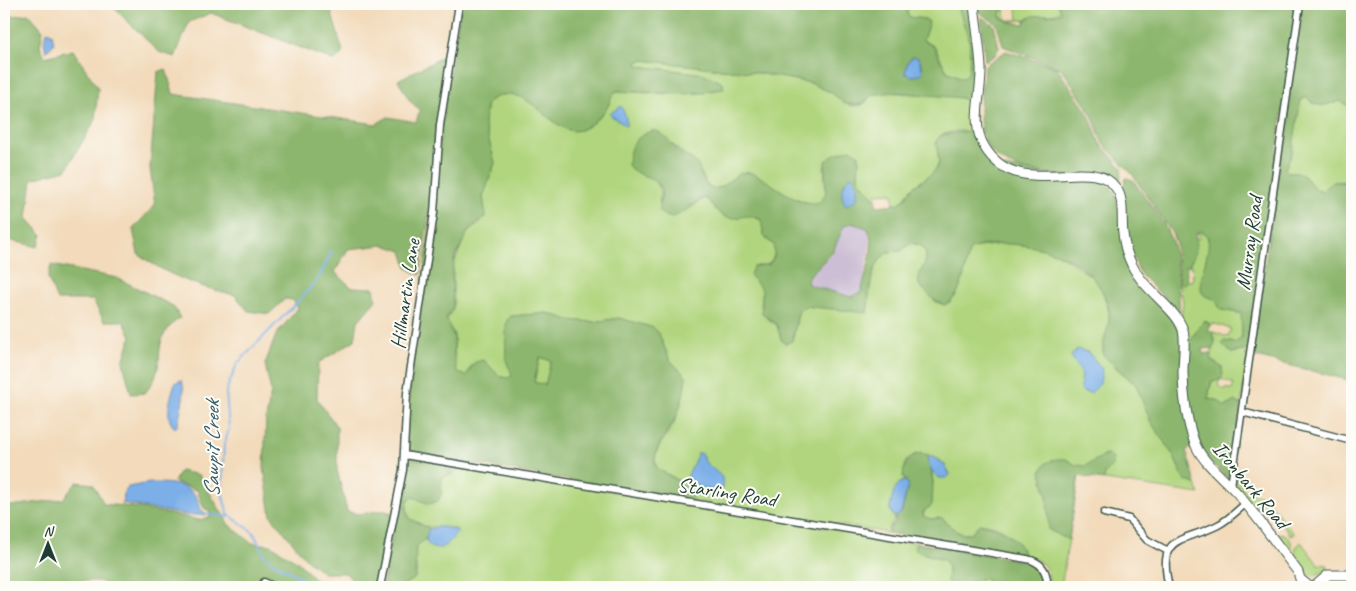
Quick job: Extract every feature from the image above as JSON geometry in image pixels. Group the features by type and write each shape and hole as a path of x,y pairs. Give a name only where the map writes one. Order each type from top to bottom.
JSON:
{"street":[{"name":"Hillmartin Lane","path":"380,587 400,488 404,455 407,393 434,213 440,125 459,4"},
{"name":"Ironbark Road","path":"974,4 981,68 977,123 983,144 996,161 1017,173 1036,176 1095,175 1108,180 1116,188 1121,202 1124,241 1132,265 1146,288 1177,318 1183,332 1183,385 1195,443 1206,461 1246,503 1298,572 1314,586"},
{"name":"Murray Road","path":"1231,486 1300,4"},
{"path":"1242,412 1352,441"},
{"name":"Starling Road","path":"404,455 1027,559 1036,561 1043,567 1047,575 1047,587"},
{"path":"1169,587 1165,566 1168,551 1179,539 1221,524 1246,503"},
{"path":"1104,513 1129,519 1146,540 1168,551"},
{"path":"1314,586 1328,575 1352,575"},
{"path":"264,582 275,587"}],"shaded area":[{"path":"851,223 867,228 870,238 861,292 851,297 809,285 808,277 833,251 844,226"}],"green space":[{"path":"110,4 329,4 343,52 335,61 211,13 189,22 175,57 159,52"},
{"path":"461,4 908,4 907,13 909,17 925,19 929,22 923,40 934,47 946,71 963,78 969,72 970,43 957,4 971,4 978,67 974,103 962,98 894,92 871,95 862,105 845,104 832,93 811,83 758,73 643,60 637,62 638,66 704,74 723,83 724,89 687,94 617,91 600,116 580,130 570,130 559,125 526,100 514,95 501,95 487,103 484,122 495,163 483,197 486,216 469,230 455,257 452,273 453,308 446,318 454,337 454,357 457,372 466,376 474,363 482,360 498,375 506,378 511,377 507,362 506,330 507,320 511,316 548,313 569,320 593,322 619,318 654,328 658,332 670,360 686,376 679,410 659,446 655,464 661,471 678,481 689,493 693,501 416,454 407,449 407,413 441,130","holes":["912,56 919,58 923,68 914,76 907,74 908,61","540,357 551,361 545,385 534,382"]},
{"path":"908,4 957,4 971,51 971,61 965,77 953,76 949,73 935,47 923,40 929,22 925,19 909,17 907,13"},
{"path":"976,4 1007,4 1000,13 1000,17 1009,22 1024,24 1025,20 1033,16 1059,14 1061,12 1058,4 1298,4 1248,350 1231,353 1222,344 1224,341 1235,343 1242,337 1241,313 1222,310 1215,300 1205,296 1201,290 1202,275 1208,249 1207,235 1201,231 1196,233 1196,250 1189,266 1186,266 1187,280 1185,284 1180,284 1176,244 1172,233 1132,174 1103,144 1092,115 1062,69 1003,46 997,24 979,12"},
{"path":"1007,4 1058,4 1061,12 1009,22 1006,20 1018,20 1017,7 1006,7"},
{"path":"1302,4 1352,4 1352,108 1340,101 1318,105 1307,97 1301,99 1292,152 1285,169 1288,172 1299,173 1321,192 1331,182 1347,182 1352,177 1352,381 1252,356"},
{"path":"1005,9 1006,20 999,15"},
{"path":"29,14 43,30 40,46 45,57 73,50 98,88 95,120 66,170 32,179 27,218 42,235 38,247 9,240 4,235 4,128 10,97 4,89 4,17"},
{"path":"981,17 994,25 999,48 995,55 985,61"},
{"path":"1006,51 1057,68 1089,115 1100,144 1122,168 1120,183 1110,178 1054,175 1015,167 999,158 987,146 980,121 984,66"},
{"path":"448,54 435,131 430,205 420,275 407,268 402,251 384,245 348,249 335,272 351,287 374,288 376,300 358,321 355,340 318,363 317,399 337,427 337,470 347,511 359,514 380,511 392,513 377,587 358,587 346,573 324,573 307,560 271,516 264,468 266,419 271,392 265,364 276,335 298,308 293,300 285,299 269,314 248,311 235,295 209,289 184,280 149,262 138,254 133,229 155,205 150,168 158,72 166,69 173,94 376,124 388,117 416,122 420,110 410,101 398,80"},
{"path":"643,60 758,73 811,83 832,93 851,106 857,106 866,102 871,95 885,92 958,97 974,103 976,136 973,133 964,131 954,131 941,135 938,143 939,162 935,171 911,189 902,201 894,205 893,193 876,194 876,200 858,179 859,155 824,166 826,192 822,201 816,203 805,202 778,190 760,186 725,185 714,189 709,188 697,165 673,145 631,148 628,162 639,173 656,183 659,187 659,203 687,210 705,198 730,218 748,215 761,220 766,239 775,245 772,261 766,265 757,266 763,293 761,306 764,316 777,325 781,339 793,338 798,313 805,306 867,312 870,287 877,264 888,252 901,251 911,243 921,245 926,255 926,265 919,285 935,301 944,305 959,290 969,252 972,248 1009,243 1044,248 1062,256 1092,277 1102,289 1109,313 1109,324 1103,347 1115,367 1137,385 1151,422 1173,455 1183,477 1187,481 1196,484 1199,494 1079,476 1061,587 1049,587 1047,569 1041,562 1024,556 1019,544 1003,530 981,524 971,533 963,534 956,531 946,521 923,516 933,483 932,471 939,478 950,474 942,462 929,455 916,454 905,463 904,481 895,490 890,509 895,519 888,533 693,501 682,482 658,469 656,463 657,451 676,418 686,376 670,360 654,328 619,318 594,322 569,320 548,313 511,316 507,320 507,362 512,372 511,377 508,379 497,375 486,362 472,365 466,376 458,374 455,366 454,334 446,321 453,308 453,266 466,234 481,222 484,193 495,163 484,122 487,103 501,95 513,95 525,99 569,130 580,130 589,126 600,116 617,91 668,94 705,93 719,81 704,74 638,66 637,62"},
{"path":"1307,97 1314,104 1318,105 1340,101 1352,108 1352,177 1349,181 1331,182 1323,191 1313,187 1301,173 1288,172 1285,169 1292,152 1300,102"},
{"path":"658,131 680,153 695,162 709,188 715,189 720,187 745,172 759,176 795,199 813,203 822,201 826,192 825,162 835,154 851,149 859,155 858,179 876,200 876,206 898,204 905,199 912,188 933,173 939,163 936,141 941,135 969,131 974,134 1000,167 1099,180 1110,187 1115,193 1134,277 1143,289 1171,316 1180,331 1193,447 1186,450 1196,484 1186,481 1183,477 1173,455 1151,422 1136,385 1103,355 1110,315 1109,309 1101,290 1089,274 1073,262 1054,253 1012,244 972,248 969,252 959,290 944,305 935,301 919,285 920,274 926,256 921,245 911,243 901,251 888,252 877,264 870,288 867,313 805,306 798,313 792,341 785,344 781,339 777,325 762,313 762,290 750,275 753,267 770,264 774,256 774,245 764,236 761,220 752,216 730,218 723,216 705,198 675,216 669,217 664,215 659,210 662,194 659,184 651,178 631,169 628,165 629,153 634,142 647,133","holes":["845,181 856,191 857,198 845,204 842,191","851,223 867,228 870,235 870,260 861,292 851,297 809,285 808,277 833,251 844,226"]},
{"path":"1126,178 1133,180 1158,216 1171,239 1176,264 1179,312 1141,275 1128,245 1123,189"},
{"path":"1198,231 1205,233 1209,246 1203,278 1203,293 1215,299 1222,310 1242,314 1243,330 1241,337 1235,343 1224,341 1222,344 1231,353 1248,350 1241,405 1235,401 1225,407 1217,400 1209,400 1208,398 1212,381 1220,380 1218,385 1225,390 1226,388 1232,390 1234,384 1221,379 1222,368 1214,364 1211,359 1215,340 1213,332 1228,337 1231,329 1212,323 1210,326 1208,322 1204,321 1187,344 1181,318 1183,302 1180,284 1193,280 1192,266 1189,266 1195,252 1196,239 1199,239 1200,234 1197,233"},
{"path":"51,265 117,278 173,306 180,318 165,333 160,347 157,371 153,382 145,393 131,394 123,362 131,336 123,321 104,321 93,300 57,300 48,278"},
{"path":"1204,321 1209,323 1209,331 1213,332 1215,342 1212,351 1211,348 1202,349 1203,354 1211,353 1212,361 1222,367 1223,375 1220,380 1211,382 1208,399 1217,400 1225,407 1235,401 1241,405 1229,479 1208,460 1195,437 1186,388 1187,344"},
{"path":"540,357 552,361 545,386 534,382"},
{"path":"921,453 929,457 933,483 932,505 923,512 923,516 930,519 942,518 960,533 964,534 972,532 980,524 994,527 1013,538 1018,543 1024,556 888,533 889,528 895,523 895,517 902,512 908,484 903,477 904,468 913,456"},
{"path":"1107,454 1113,458 1114,464 1105,473 1104,480 1078,476 1069,540 1049,530 1047,497 1041,471 1046,463 1057,459 1066,459 1076,465 1085,466"},
{"path":"413,458 458,465 454,473 442,477 441,495 438,501 429,504 413,497 408,500 406,511 409,518 430,529 426,538 416,547 415,578 400,587 382,587 406,462"},
{"path":"458,465 917,543 917,551 946,561 951,587 400,587 416,576 415,550 420,541 426,538 426,541 451,539 456,534 456,529 430,527 415,523 407,511 408,500 411,497 416,497 443,476 450,475"},
{"path":"180,471 199,475 229,525 252,543 271,545 298,562 317,581 332,587 280,587 264,580 271,587 116,587 99,581 76,581 67,587 35,587 33,579 28,577 20,581 19,587 4,587 4,507 63,499 77,482 93,484 104,504 140,508 199,520 210,517 210,511 204,508 197,490 174,482"},
{"path":"1235,478 1241,479 1240,483 1245,491 1265,497 1294,534 1291,536 1272,510 1254,507 1236,487"},
{"path":"1280,533 1287,536 1291,541 1290,555 1277,539"},
{"path":"1301,542 1318,564 1328,565 1327,570 1314,576 1304,572 1293,559 1296,547"},
{"path":"917,543 1029,562 1037,566 1041,572 1045,587 997,587 983,578 961,587 951,587 947,582 948,569 946,561 917,551 914,547"},
{"path":"983,578 997,587 961,587"}],"water":[{"path":"47,31 52,33 54,44 46,52 44,41"},
{"path":"914,56 919,58 923,72 914,76 905,73 908,61"},
{"path":"621,106 626,117 626,126 609,114"},
{"path":"852,176 857,183 857,199 847,205 844,202 842,190"},
{"path":"1077,349 1088,352 1102,369 1100,384 1091,393 1083,392 1080,388 1082,374 1071,356"},
{"path":"181,380 184,390 178,425 175,428 169,419 169,407 175,383"},
{"path":"698,453 701,453 705,462 722,477 723,489 710,490 685,482"},
{"path":"931,456 945,465 950,475 947,478 939,478 932,471 927,459"},
{"path":"906,481 908,484 902,510 898,516 894,517 890,509 894,492 898,484"},
{"path":"150,483 174,484 188,489 194,494 200,508 207,515 185,515 122,503 123,494 128,487"},
{"path":"435,527 445,527 458,531 443,547 434,548 430,546 426,541 428,530"}],"waterway":[{"name":"Sawpit Creek","path":"307,587 300,577 272,562 265,556 253,532 228,514 222,485 224,445 229,429 226,391 237,364 304,295 319,277 332,251"},
{"path":"207,514 229,517"}]}
